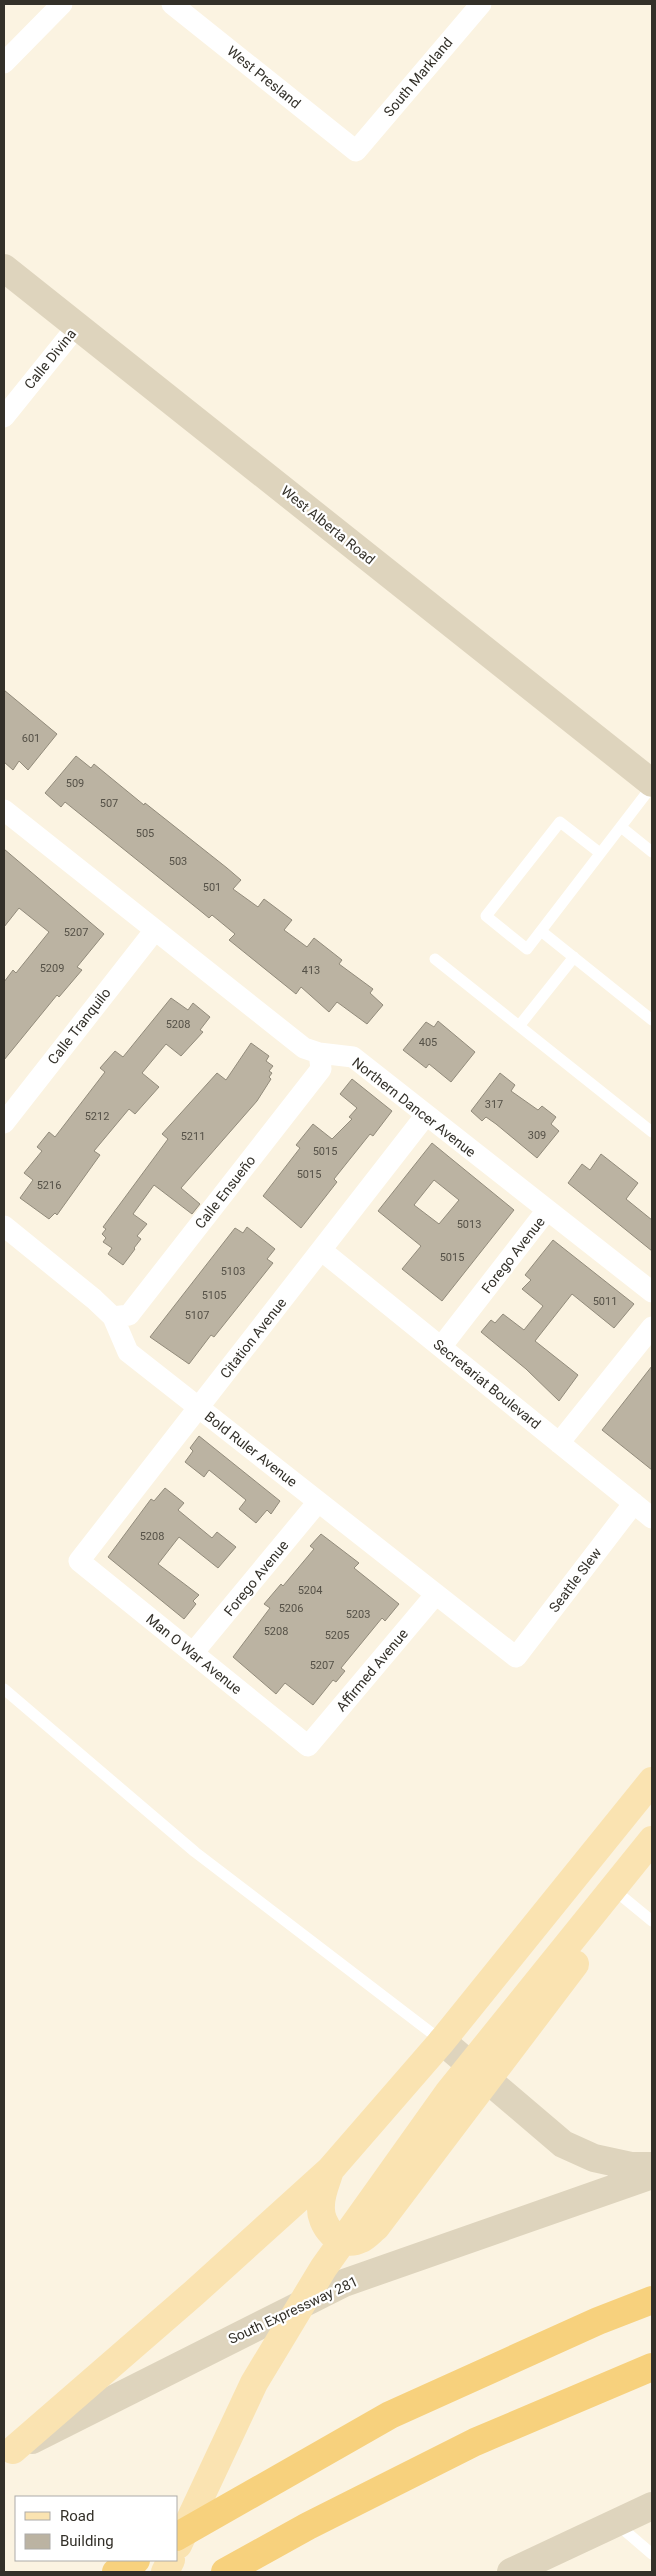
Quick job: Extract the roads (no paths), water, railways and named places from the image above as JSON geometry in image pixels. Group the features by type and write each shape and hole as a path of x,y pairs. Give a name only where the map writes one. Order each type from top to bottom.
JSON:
{"highway":[{"path":"178,2536 390,2415 598,2321 652,2300"},
{"path":"225,2572 308,2526 475,2442 652,2367"},
{"path":"116,2572 134,2561"}],"main road":[{"name":"West Alberta Road","path":"4,268 78,325 652,784"},
{"path":"8,2453 194,2293 330,2170 442,2041 652,1780"},
{"path":"178,2545 254,2383 324,2267 448,2093 652,1840"},
{"path":"330,2170 320,2205 323,2222 335,2237 345,2241 360,2240 376,2227 488,2081 652,1861"},
{"path":"442,2041 563,2144 594,2158 631,2166 652,2166"},
{"name":"South Expressway 281","path":"8,2453 344,2283 652,2174"},
{"path":"512,2572 652,2506"}],"street":[{"path":"6,55 62,4"},
{"name":"West Presland","path":"172,4 356,151"},
{"name":"South Markland","path":"356,151 481,4"},
{"name":"Calle Divina","path":"4,417 78,325"},
{"name":"Northern Dancer Avenue","path":"4,810 304,1048 319,1053 354,1057 652,1292"},
{"name":"Calle Tranquilo","path":"4,1123 155,930"},
{"name":"Calle Ensueño","path":"113,1317 129,1315 321,1069 319,1053"},
{"name":"Citation Avenue","path":"79,1561 426,1115"},
{"name":"Forego Avenue","path":"441,1347 547,1210"},
{"name":"Bold Ruler Avenue","path":"4,1226 94,1299 113,1317 128,1352 516,1657"},
{"name":"Secretariat Boulevard","path":"321,1250 652,1518"},
{"path":"559,1443 652,1327"},
{"name":"Forego Avenue","path":"194,1654 318,1502"},
{"name":"Seattle Slew","path":"516,1657 634,1504"},
{"name":"Man O War Avenue","path":"79,1561 308,1746"},
{"name":"Affirmed Avenue","path":"308,1746 436,1594"}],"lane":[{"path":"600,853 560,822 486,916 527,949 621,827 652,784"},
{"path":"621,827 652,852"},
{"path":"541,931 652,1020"},
{"path":"519,1026 574,957"},
{"path":"435,958 652,1132"},
{"path":"4,1689 195,1852 442,2041"},
{"path":"624,1898 652,1921"},
{"path":"616,2523 652,2554"}]}
